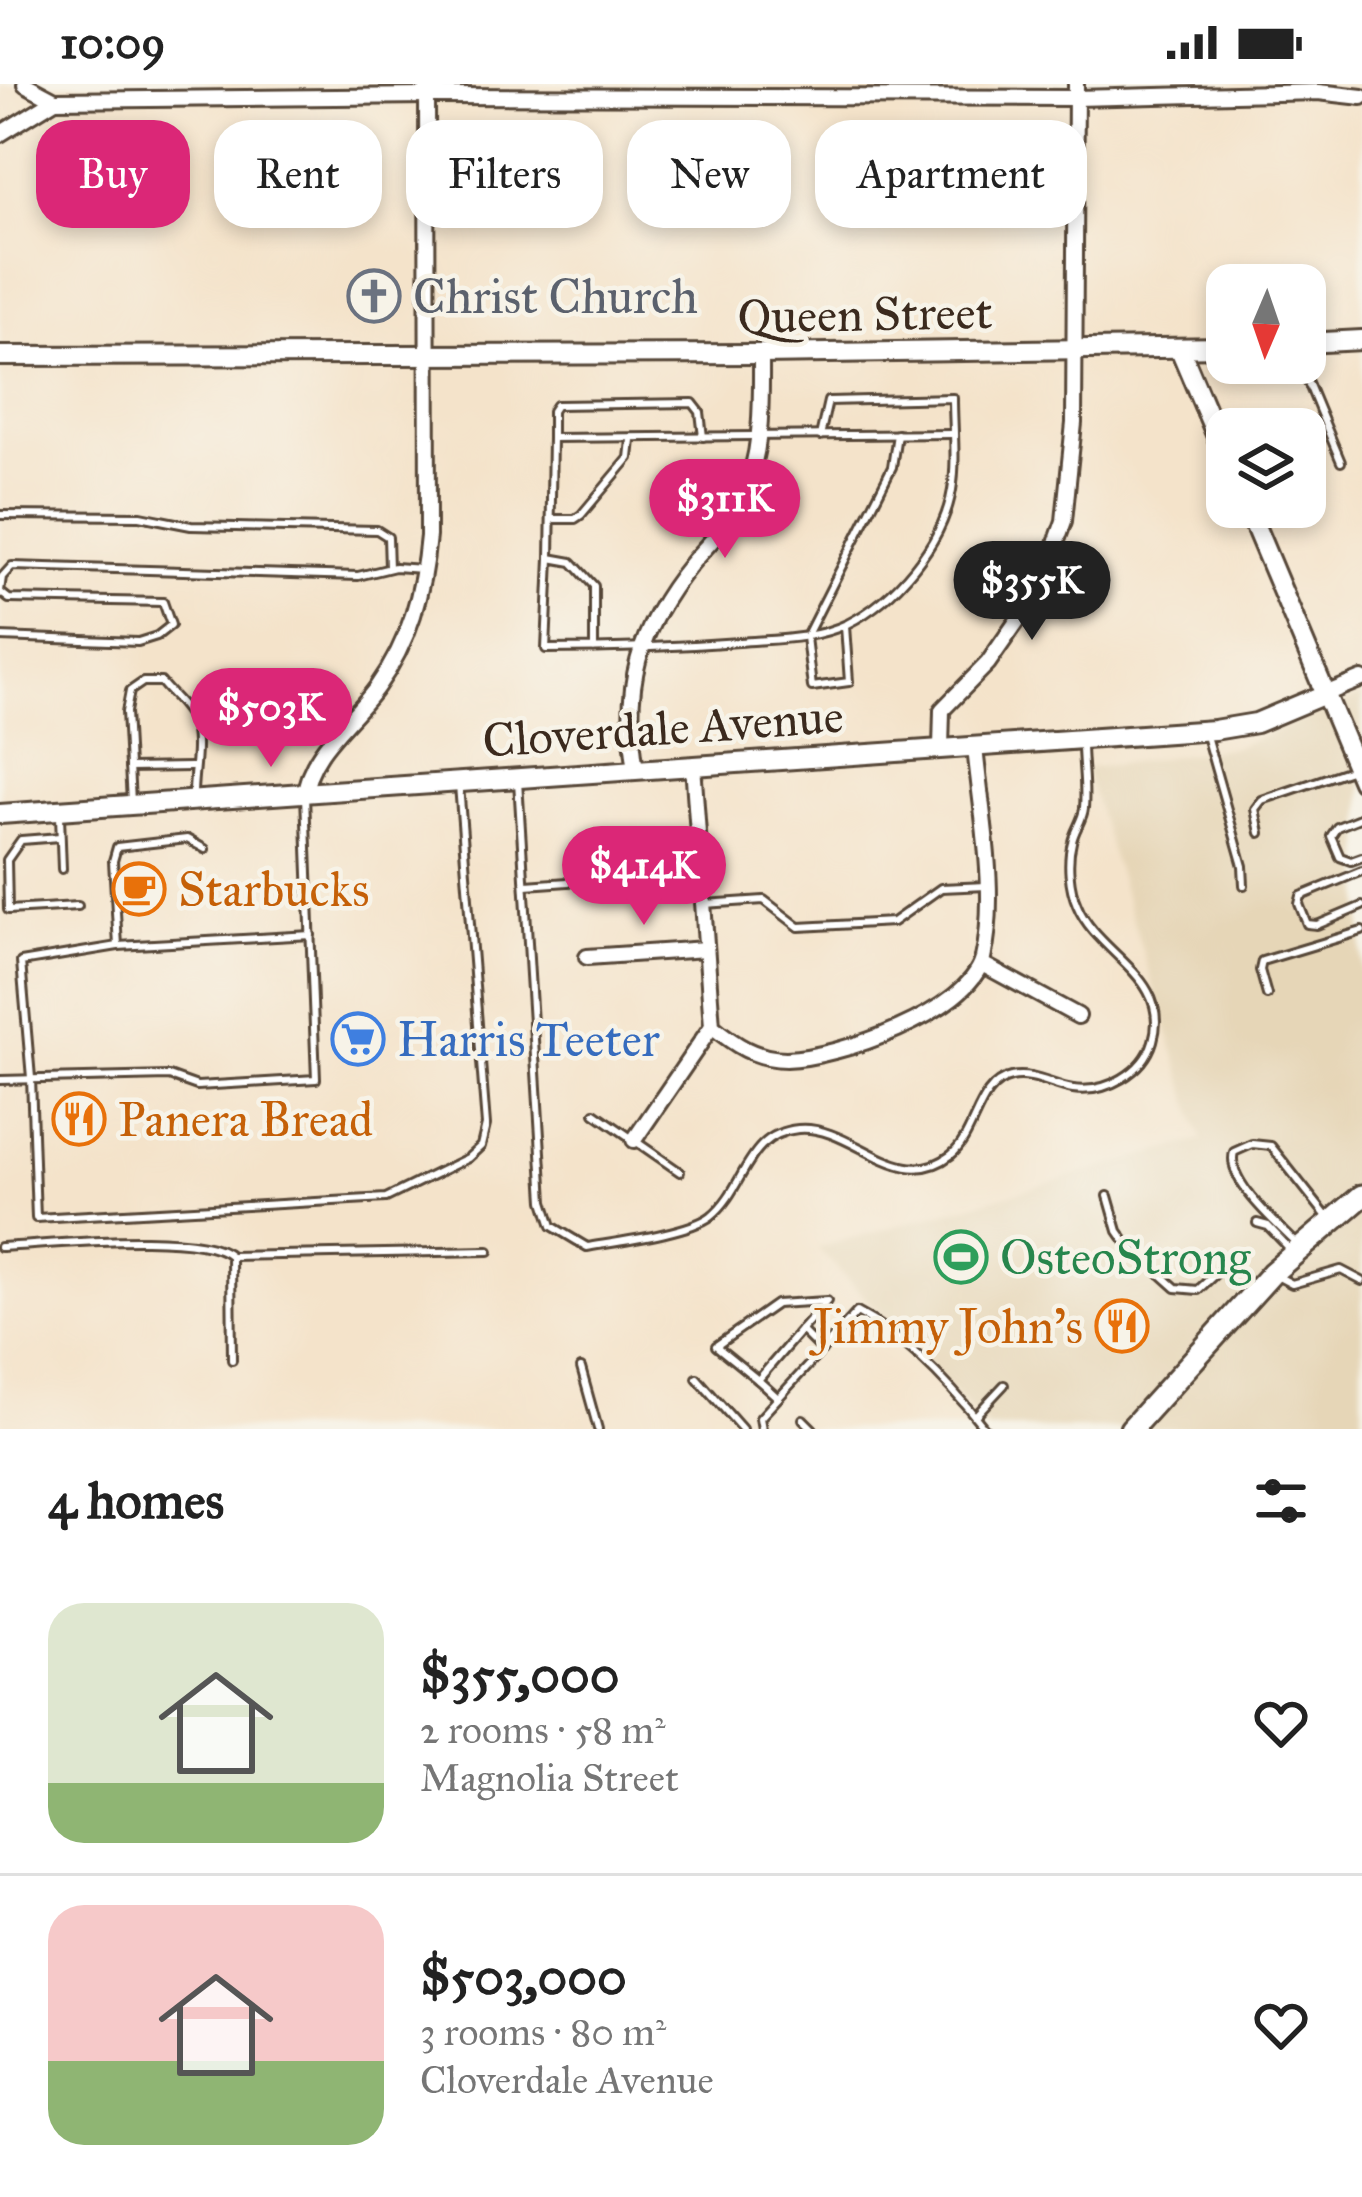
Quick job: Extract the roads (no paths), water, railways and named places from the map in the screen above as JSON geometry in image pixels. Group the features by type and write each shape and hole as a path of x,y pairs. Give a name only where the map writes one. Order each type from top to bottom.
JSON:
{"main road":[{"path":"1131,1429 1272,1274 1362,1196"}],"street":[{"path":"25,84 56,100 428,90 1318,92 1362,97"},
{"path":"305,794 313,761 357,714 397,656 410,628 425,569 428,90"},
{"path":"941,748 942,710 988,662 1022,614 1049,563 1064,520 1073,460 1076,91"},
{"path":"0,134 56,100"},
{"path":"1326,342 1362,340"},
{"name":"Queen Street","path":"0,356 1206,348"},
{"path":"1180,349 1206,410"},
{"path":"636,769 629,708 640,649 670,591 741,504 760,436 761,354"},
{"path":"1256,528 1359,774"},
{"path":"1325,694 1362,679"},
{"name":"Cloverdale Avenue","path":"0,814 1205,730 1256,723 1325,694"},
{"path":"712,1026 740,1049 782,1059 832,1053 928,1016 952,998 982,964 988,925 975,747"},
{"path":"634,1140 712,1026 693,765"},
{"path":"587,957 706,949"},
{"path":"982,964 1078,1016"}],"lane":[{"path":"1309,384 1341,462"},
{"path":"703,437 700,412 693,403 556,405 552,411 553,519 546,649 640,649 806,637 866,612 918,564 942,522 952,490 953,398 827,401 820,436"},
{"path":"844,625 849,682 812,687 806,637 892,467 897,434"},
{"path":"552,438 953,434"},
{"path":"553,519 581,515 629,458 631,438"},
{"path":"0,515 140,516 191,526 376,530 388,537 389,568"},
{"path":"550,558 572,562 593,586 594,649"},
{"path":"0,637 138,642 171,625 163,602 9,599 0,592 2,578 12,566 358,576 389,568 425,569"},
{"path":"131,807 126,712 130,691 142,682 161,682 192,719 197,750 191,766 193,803"},
{"path":"1205,730 1244,866 1244,885"},
{"path":"518,777 544,1201 552,1226 587,1247 650,1236 710,1217 749,1155 778,1133 801,1129 850,1141 903,1169 918,1168 951,1155 992,1087 1011,1077 1041,1079 1075,1090 1097,1088 1146,1059 1157,1024 1150,994 1132,967 1087,924 1071,885 1072,842 1084,811 1082,739"},
{"path":"129,768 191,766"},
{"path":"1260,833 1255,808 1262,800 1359,774"},
{"path":"311,935 118,946 21,962 31,1078 35,1218 386,1198 468,1158 482,1146 486,1125 459,781"},
{"path":"0,1080 170,1076 196,1086 316,1079 305,794"},
{"path":"59,812 62,869"},
{"path":"1362,817 1337,827 1331,836 1340,857 1352,861 1362,857"},
{"path":"61,837 21,840 7,860 4,910 78,906"},
{"path":"118,946 113,861 117,847 187,838 205,849"},
{"path":"1362,871 1301,896 1299,904 1307,924 1317,925 1362,906"},
{"path":"525,885 624,878"},
{"path":"702,904 764,900 799,926 893,922 941,888 987,886"},
{"path":"1267,995 1259,970 1262,961 1362,931"},
{"path":"596,1113 680,1172"},
{"path":"1296,1250 1236,1178 1231,1160 1234,1152 1252,1144 1271,1146 1330,1220"},
{"path":"1108,1196 1121,1238 1181,1291 1198,1290 1226,1264"},
{"path":"1257,1223 1268,1226 1296,1250"},
{"path":"0,1247 200,1242 221,1247 231,1256 489,1251"},
{"path":"231,1256 232,1360"},
{"path":"1272,1274 1292,1284 1341,1270 1362,1281"},
{"path":"758,1380 827,1301 776,1304 716,1346 778,1398"},
{"path":"762,1429 760,1418 857,1312 883,1325 960,1396 985,1429"},
{"path":"801,1330 822,1351"},
{"path":"581,1368 598,1429"},
{"path":"697,1378 742,1429"},
{"path":"975,1416 1004,1384"},
{"path":"803,1420 813,1429"}],"place":[{"name":"Christ Church","path":"374,296"},
{"name":"Starbucks","path":"139,889"},
{"name":"Harris Teeter","path":"358,1039"},
{"name":"Panera Bread","path":"79,1119"},
{"name":"OsteoStrong","path":"961,1257"},
{"name":"Jimmy John's","path":"1122,1326"}]}
